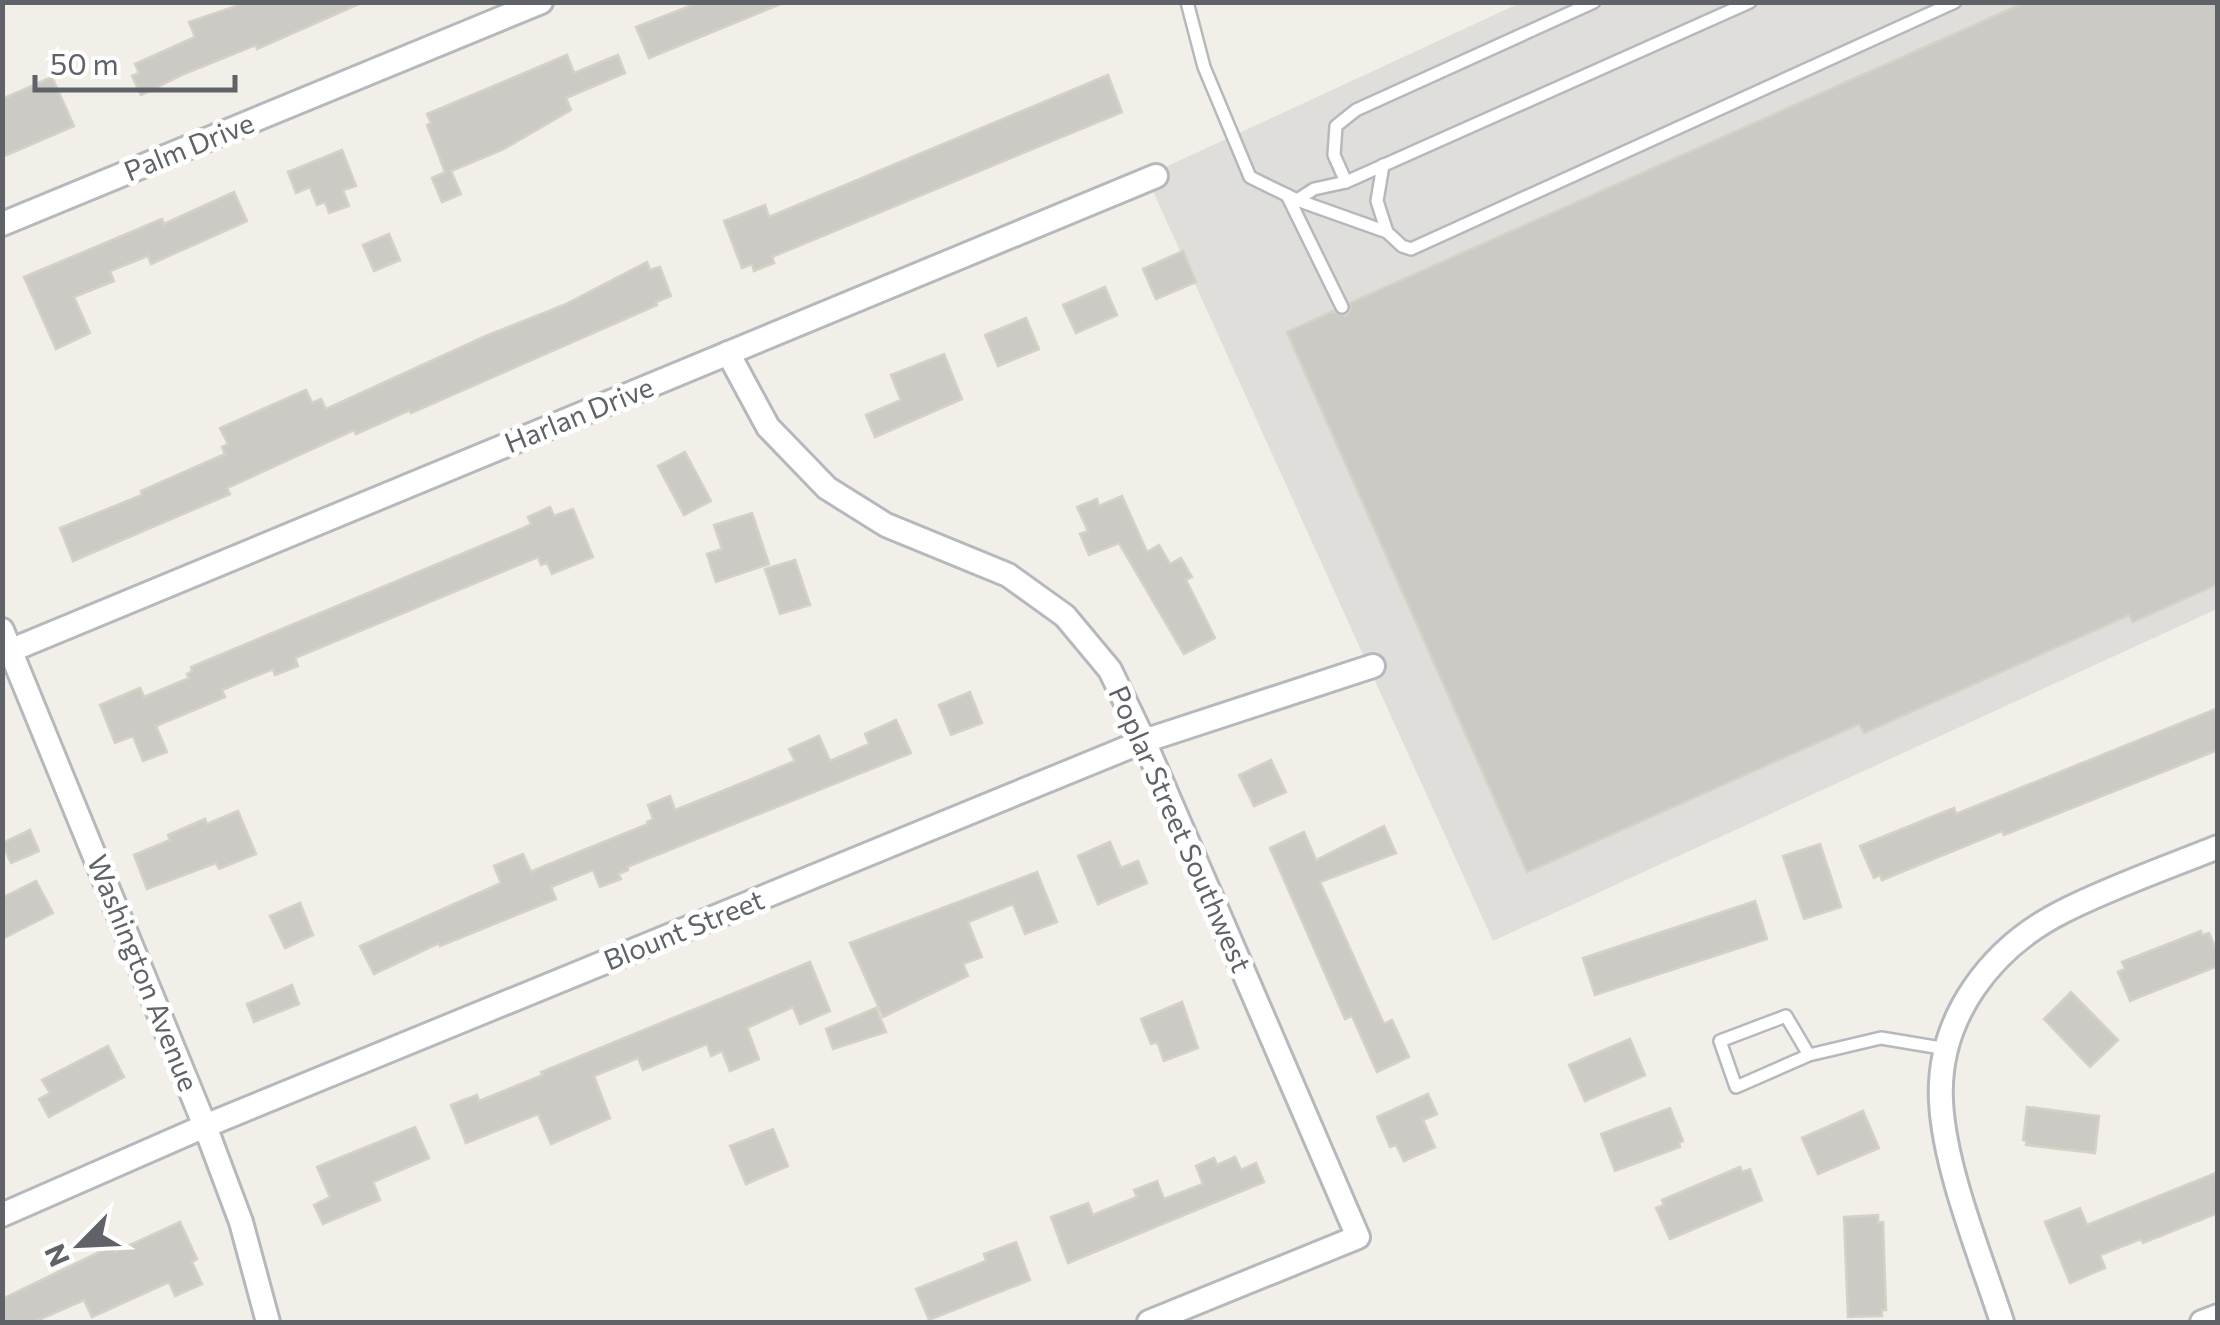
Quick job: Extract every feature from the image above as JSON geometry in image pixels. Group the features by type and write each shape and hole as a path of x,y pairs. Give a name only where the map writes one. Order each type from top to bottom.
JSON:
{"street":[{"name":"Palm Drive","path":"2,224 541,2"},
{"name":"Harlan Drive","path":"5,644 1156,176"},
{"name":"Poplar Street Southwest","path":"728,353 768,427 827,488 886,525 1008,576 1065,616 1110,670 1144,742 1358,1238 1150,1322"},
{"name":"Washington Avenue","path":"5,644 205,1126 241,1222 268,1322"},
{"name":"Blount Street","path":"2,1215 205,1126 1144,742 1373,666"},
{"path":"2002,1322 1948,1150 1941,1099 1947,1049 1956,1018 1978,979 2006,948 2061,912 2218,847"},
{"path":"2202,1322 2218,1316"}],"lane":[{"path":"1188,2 1204,66 1250,177 1292,198 1388,232"},
{"path":"1346,182 1334,155 1336,126 1356,110 1594,2"},
{"path":"1292,198 1314,188 1346,182 1750,2"},
{"path":"1383,165 1377,201 1388,232 1411,249 1955,2"},
{"path":"1292,198 1342,307"},
{"path":"1809,1055 1786,1016 1720,1042 1736,1087 1809,1055 1881,1038 1947,1049"}],"shaded area":[{"path":"1520,3 2217,3 2217,609 1493,941 1146,176"}],"building":[{"path":"248,2 361,3 141,95 132,76 139,73 135,64 195,37 189,22"},
{"path":"700,2 783,3 649,58 636,27"},
{"path":"2026,2 2218,2 2218,584 2133,622 2129,615 1864,733 1859,724 1527,872 1287,332 1333,311 1345,316 1350,303"},
{"path":"567,55 574,73 618,55 625,73 566,98 571,110 502,150 451,171 461,194 442,202 432,178 445,172 427,125 431,123 427,114"},
{"path":"1108,75 1122,112 772,257 774,263 754,271 752,264 742,268 724,221 765,205 769,217"},
{"path":"52,77 74,126 2,157 2,99"},
{"path":"342,150 356,186 343,190 349,206 329,213 325,202 317,205 310,187 296,193 288,172"},
{"path":"234,192 247,221 151,264 148,256 110,271 114,281 74,297 90,333 56,349 24,277 162,219 164,224"},
{"path":"389,234 400,260 374,271 363,245"},
{"path":"1183,251 1196,282 1156,299 1143,269"},
{"path":"647,262 650,270 660,267 671,296 656,302 657,305 411,413 410,410 356,434 354,430 227,488 230,494 73,561 60,528 142,495 141,491 225,454 222,447 228,444 220,428 306,390 312,403 321,399 326,409 564,305"},
{"path":"1105,287 1117,315 1076,333 1063,305"},
{"path":"1026,318 1039,349 998,366 985,335"},
{"path":"944,354 962,399 875,437 866,415 901,400 891,375"},
{"path":"685,452 711,501 684,515 658,466"},
{"path":"1122,496 1147,552 1159,545 1170,564 1181,558 1192,577 1186,580 1215,638 1184,654 1119,543 1089,555 1080,534 1088,531 1077,507 1097,499 1099,506"},
{"path":"550,507 554,516 573,509 593,557 552,574 547,563 541,565 538,557 295,658 298,666 275,675 273,669 222,690 225,697 156,726 167,752 143,761 133,736 115,743 100,705 140,688 144,697 189,678 191,667 521,529 531,524 528,517"},
{"path":"752,513 769,564 716,582 707,554 722,549 714,525"},
{"path":"795,560 810,605 780,614 765,569"},
{"path":"970,692 982,723 951,735 939,705"},
{"path":"2218,708 2218,750 2004,835 2002,831 1882,880 1880,875 1874,878 1860,846 1954,808 1956,814"},
{"path":"896,720 911,753 627,867 618,874 621,879 600,887 593,870 551,887 556,899 440,946 439,943 374,974 360,946 501,883 494,866 523,854 531,872 648,824 653,819 648,805 670,796 675,810 720,792 795,761 789,749 819,736 830,761 869,744 865,734"},
{"path":"1271,760 1286,792 1254,806 1239,775"},
{"path":"238,811 256,854 219,869 216,863 147,889 134,855 205,819 207,824"},
{"path":"1384,826 1396,853 1320,882 1384,1024 1392,1020 1409,1057 1377,1072 1352,1016 1345,1019 1270,848 1304,832 1316,860"},
{"path":"30,830 39,851 11,863 2,843"},
{"path":"1110,842 1121,868 1138,861 1147,883 1098,904 1078,856"},
{"path":"1820,844 1841,907 1804,919 1783,856"},
{"path":"1037,872 1057,922 1025,934 1013,904 968,922 982,957 963,964 968,976 883,1017 850,943"},
{"path":"36,881 53,913 2,939 2,898"},
{"path":"1755,901 1767,939 1595,995 1583,958"},
{"path":"300,903 313,935 285,948 270,916"},
{"path":"2201,931 2202,935 2209,933 2218,954 2218,966 2130,1001 2118,972 2125,969 2122,962"},
{"path":"810,962 830,1011 800,1024 793,1007 747,1028 759,1059 730,1071 722,1051 711,1056 707,1044 643,1070 638,1058 594,1076 610,1118 551,1144 538,1114 466,1143 451,1105 477,1095 479,1101"},
{"path":"292,985 299,1004 254,1022 247,1004"},
{"path":"2071,992 2118,1040 2090,1067 2044,1019"},
{"path":"1182,1002 1198,1048 1164,1061 1157,1042 1151,1044 1141,1019"},
{"path":"876,1008 886,1032 833,1049 826,1029"},
{"path":"1630,1039 1645,1075 1585,1101 1569,1065"},
{"path":"108,1046 124,1077 49,1117 39,1099 50,1093 42,1080"},
{"path":"1428,1094 1437,1114 1423,1120 1435,1147 1404,1161 1396,1145 1390,1147 1377,1117"},
{"path":"2027,1107 2099,1116 2095,1153 2026,1145 2023,1140"},
{"path":"1670,1108 1683,1141 1680,1147 1615,1171 1601,1134"},
{"path":"1863,1111 1879,1148 1818,1174 1802,1138"},
{"path":"415,1127 429,1158 373,1182 380,1200 323,1224 314,1205 330,1197 317,1167"},
{"path":"773,1129 788,1166 746,1184 730,1146"},
{"path":"1235,1157 1241,1170 1256,1163 1264,1182 1068,1263 1051,1217 1088,1203 1093,1215 1137,1197 1134,1190 1157,1181 1164,1199 1203,1184 1196,1166 1214,1158 1217,1165"},
{"path":"1740,1167 1742,1172 1750,1169 1762,1200 1670,1239 1656,1208 1664,1205 1662,1200"},
{"path":"2218,1172 2218,1213 2143,1243 2141,1239 2100,1255 2105,1268 2070,1283 2045,1222 2080,1208 2087,1225"},
{"path":"1878,1215 1878,1223 1883,1222 1886,1310 1882,1310 1882,1316 1848,1317 1844,1217"},
{"path":"180,1222 197,1259 192,1262 202,1284 175,1296 169,1282 92,1317 84,1300 34,1322 2,1322 2,1299 112,1246 115,1252"},
{"path":"1016,1242 1030,1280 929,1320 916,1289 986,1261 984,1254"}]}
